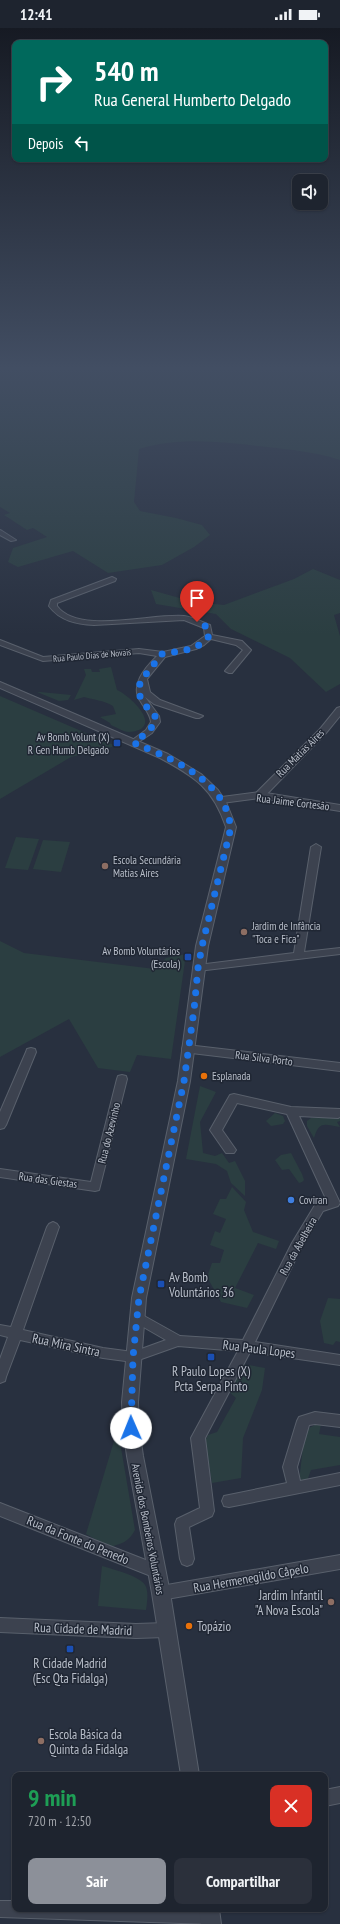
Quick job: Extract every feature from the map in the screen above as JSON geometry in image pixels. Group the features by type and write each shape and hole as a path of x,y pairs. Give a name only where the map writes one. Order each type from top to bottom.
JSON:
{"street":[{"path":"0,532 13,540"},
{"path":"112,579 54,602 53,606 56,612 80,622 94,623 184,618 207,627 209,636 204,643 197,646 162,654 143,678 138,688 139,694 155,715 156,720 154,726 134,743"},
{"path":"209,636 239,643 247,650 229,672"},
{"name":"Rua Paulo Dias de Novais","path":"0,642 33,656 43,658 139,651 162,654"},
{"path":"143,678 146,694 157,702 198,716"},
{"name":"Avenida dos Bombeiros Voluntários","path":"0,685 134,743 184,767 205,782 222,800 227,811 231,827 198,968 194,1010 177,1123 139,1298 133,1357 131,1428 161,1593 190,1772"},
{"name":"Rua Matias Aires","path":"260,795 323,731 340,710"},
{"name":"Rua Jaime Cortesão","path":"222,800 260,795 340,808"},
{"path":"298,956 316,847"},
{"path":"198,968 340,951"},
{"name":"Rua Silva Porto","path":"188,1049 340,1067"},
{"path":"0,1125 31,1052"},
{"name":"Rua do Azevinho","path":"95,1187 122,1080"},
{"path":"230,1150 216,1130 234,1098 291,1111 340,1113"},
{"name":"Rua da Abelheira","path":"187,1559 182,1524 207,1511 198,1438 247,1346 296,1246 319,1208 337,1202 291,1111"},
{"name":"Rua das Giestas","path":"0,1173 95,1187"},
{"path":"0,1377 53,1227"},
{"name":"Rua Paula Lopes","path":"137,1317 178,1340 247,1346 340,1360"},
{"name":"Rua Mira Sintra","path":"0,1330 103,1353 133,1357"},
{"name":"Rua Paula Lopes","path":"133,1357 178,1340"},
{"path":"295,1488 290,1467 304,1422 315,1418 340,1421"},
{"path":"229,1501 340,1479"},
{"name":"Rua da Fonte do Penedo","path":"0,1509 156,1571"},
{"name":"Rua Hermenegildo Câpelo","path":"161,1593 340,1562"},
{"name":"Rua Cidade de Madrid","path":"0,1625 136,1631 166,1630"},
{"path":"328,1797 340,1795"},
{"path":"0,1909 12,1909"},
{"path":"90,1912 210,1916"}],"shaded area":[{"path":"0,457 138,457 134,502 140,511 202,525 210,535 194,547 162,565 108,573 73,551 18,567 8,562 13,548 47,537 33,528 27,530 4,515 10,513 0,507"},
{"path":"331,457 340,457 340,460"},
{"path":"313,569 340,580 340,613 334,615 340,636 340,684 326,692 290,658 231,629 216,614 156,604 151,590 194,602 224,605 294,579"},
{"path":"111,667 117,690 133,701 143,713 145,725 141,729 132,732 124,731 111,725 100,717 116,714 113,706 109,704 84,697 74,700 86,675 84,669 91,669 92,672 100,672 99,669"},
{"path":"37,692 71,695 68,700 59,701"},
{"path":"0,696 116,746 71,757 0,799"},
{"path":"16,837 39,839 28,870 5,868"},
{"path":"43,840 70,842 61,872 33,869"},
{"path":"0,941 24,953 155,969 166,958 186,954 171,1059 137,1055 130,1072 98,1068 69,1019 0,1057"},
{"path":"200,1086 216,1092 200,1122 203,1153 215,1156 222,1153 229,1163 235,1161 245,1181 245,1196 231,1183 227,1171 216,1164 186,1159"},
{"path":"275,1113 283,1116 285,1121 283,1124 271,1126 266,1121"},
{"path":"340,1117 340,1121 337,1122 340,1127 330,1125 320,1126 314,1138 307,1126 307,1121 311,1118"},
{"path":"291,1153 304,1180 299,1183 289,1169 282,1170 275,1160 281,1155"},
{"path":"232,1187 246,1202 244,1210 253,1232 279,1241 276,1249 258,1243 235,1288 254,1295 247,1308 221,1302 207,1277 212,1263 220,1263 224,1250 210,1245 215,1231 220,1233 226,1219 213,1214 220,1199 226,1199"},
{"path":"328,1298 340,1299 340,1342 336,1341 333,1345 324,1343 320,1321"},
{"path":"243,1364 265,1368 262,1390 243,1438 241,1478 212,1483 205,1441 208,1435 217,1432 236,1398 228,1391"},
{"path":"317,1424 321,1424 319,1434 340,1437 340,1465 311,1470 307,1481 299,1481 305,1430"},
{"path":"114,1441 120,1442 135,1530 133,1534 124,1542 109,1547 86,1534"},
{"path":"102,1566 125,1573 138,1579 145,1585 147,1590 146,1610 98,1606"}],"place":[{"name":"Av Bomb Volunt (X) R Gen Humb Delgado","path":"117,743"},
{"name":"Escola Secundária Matias Aires","path":"105,866"},
{"name":"Jardim de Infância \"Toca e Fica\"","path":"244,932"},
{"name":"Av Bomb Voluntários (Escola)","path":"188,957"},
{"name":"Esplanada","path":"204,1076"},
{"name":"Coviran","path":"291,1200"},
{"name":"Av Bomb Voluntários 36","path":"161,1284"},
{"name":"R Paulo Lopes (X) Pcta Serpa Pinto","path":"211,1357"},
{"name":"Jardim Infantil \"A Nova Escola\"","path":"331,1602"},
{"name":"Topázio","path":"189,1626"},
{"name":"R Cidade Madrid (Esc Qta Fidalga)","path":"70,1649"},
{"name":"Escola Básica da Quinta da Fidalga","path":"41,1741"}],"route":[{"path":"131,1428 130,1402 139,1298 177,1123 202,946 231,827 227,811 222,800 205,782 184,767 164,756 134,743 154,726 156,720 155,715 142,700 138,688 143,678 162,654 185,651 204,643 209,636 207,627 197,622"}]}
